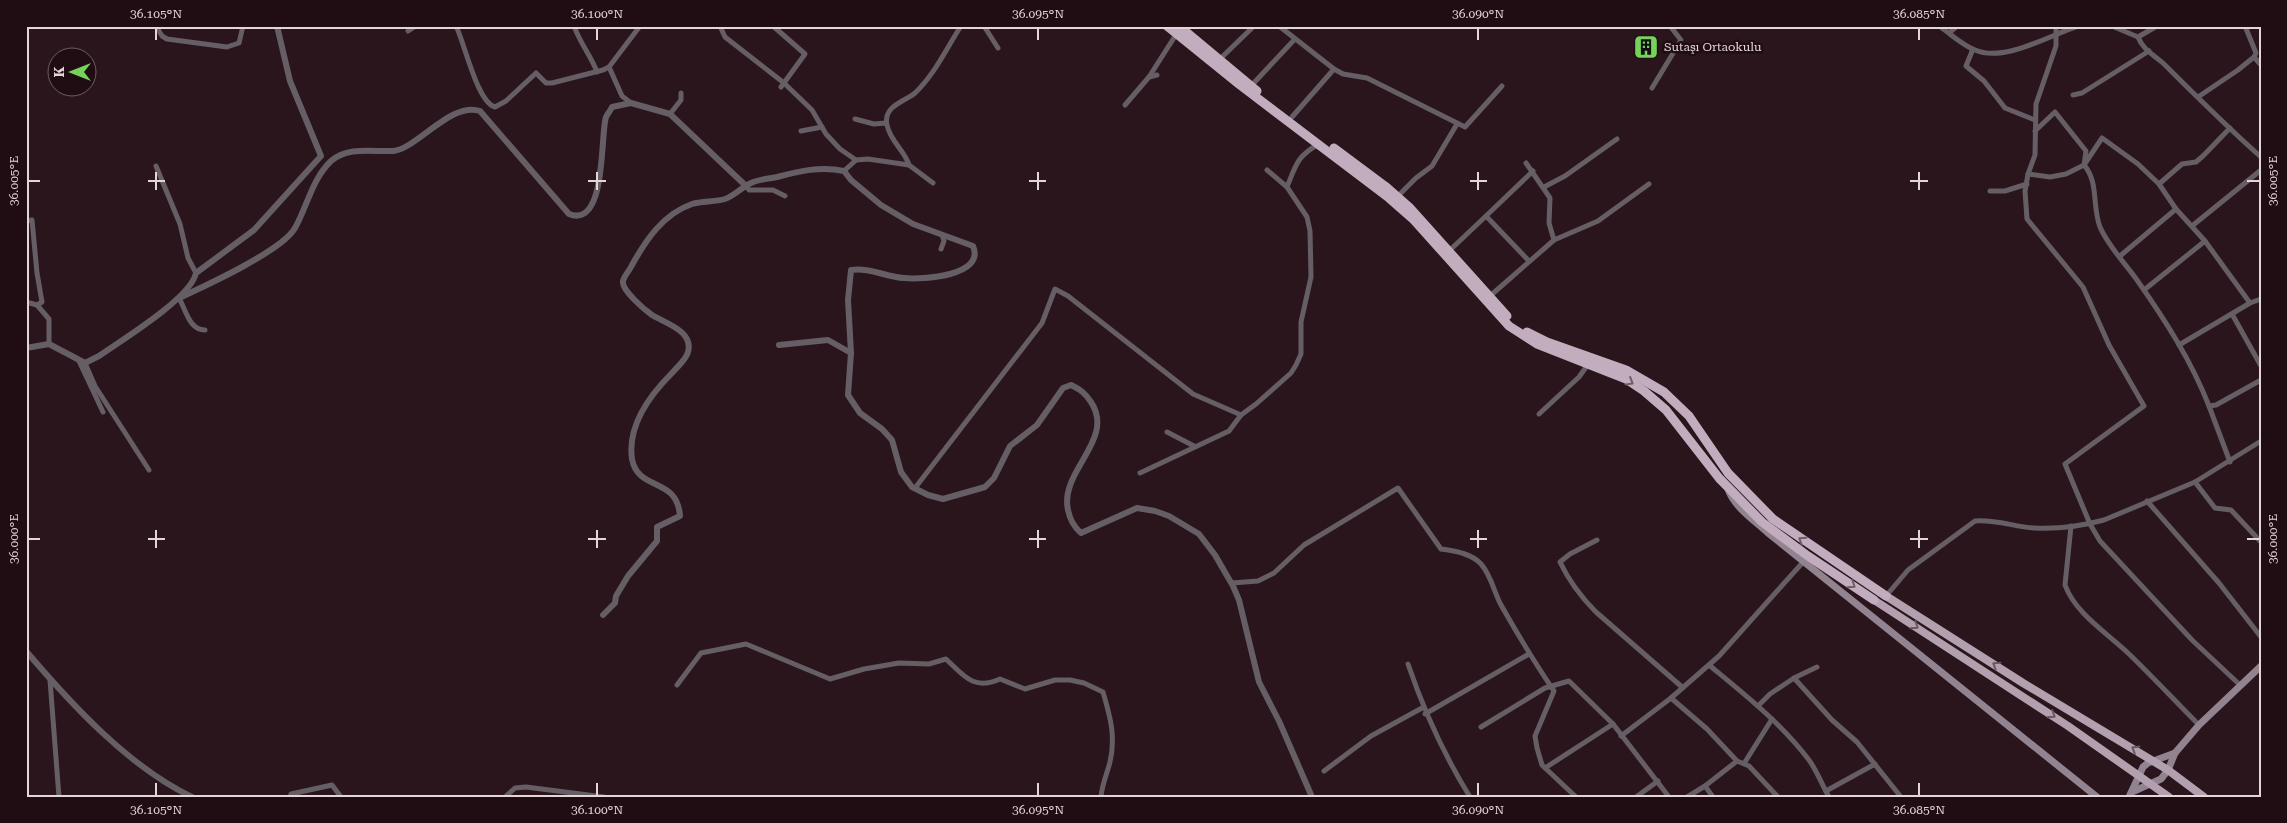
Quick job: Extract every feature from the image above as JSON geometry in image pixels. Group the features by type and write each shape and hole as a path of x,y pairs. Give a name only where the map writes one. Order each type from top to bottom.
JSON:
{"highway":[{"path":"1167,26 1179,28 1220,59 1251,86 1397,197 1449,251 1514,324 1528,333 1626,370 1664,392 1689,416 1728,473 1772,519 1886,596"},
{"path":"1179,28 1240,85 1320,144 1413,219 1509,326 1537,344 1626,379 1656,400 1746,507 1782,537 1874,600"}],"main road":[{"path":"1727,486 1732,499 1744,512 2097,797"},
{"path":"1886,596 2023,683 2154,761 2204,797"},
{"path":"1874,600 2068,726 2169,797"},
{"path":"2131,794 2161,779 2168,770 2175,753 2199,725 2261,666"},
{"path":"2131,794 2138,776 2145,765 2175,753"}],"street":[{"path":"156,26 162,36 167,39 226,47 239,43 243,26"},
{"path":"196,273 254,230 321,156 290,81 277,26"},
{"path":"408,31 416,26"},
{"path":"456,26 478,85 487,103 495,107 506,101 536,74 546,83 552,83 609,67 640,26"},
{"path":"574,26 580,42 592,58 596,72"},
{"path":"720,26 726,37 812,110 822,127 840,149 856,160"},
{"path":"773,26 805,54 782,85"},
{"path":"909,165 907,158 889,133 886,123 889,112 897,102 913,94 937,67 961,26"},
{"path":"984,26 998,48"},
{"path":"1220,59 1254,26"},
{"path":"1279,26 1294,40 1343,74 1367,78 1465,127 1502,86"},
{"path":"1652,88 1681,40 1670,26"},
{"path":"1939,26 1973,50 1998,53 2023,48 2056,33 2078,26"},
{"path":"1949,33 1957,26"},
{"path":"2056,26 2056,46 2036,104 2035,155 2026,184 2027,219 2083,287 2109,345 2144,406 2065,464 2090,524 2100,541 2186,634 2240,685"},
{"path":"2112,26 2138,37 2142,46 2198,97 2206,108 2261,157"},
{"path":"2138,37 2157,26"},
{"path":"2198,97 2254,57 2256,53 2245,26"},
{"path":"1125,105 1149,77 1179,28"},
{"path":"1251,86 1294,40"},
{"path":"1973,50 1966,66 1984,82 2005,108 2035,120"},
{"path":"2073,96 2082,93 2149,51"},
{"path":"2254,57 2261,65"},
{"path":"609,67 622,96 631,103 670,114 749,190 773,190 785,196"},
{"path":"1292,117 1334,69"},
{"path":"1149,77 1157,75"},
{"path":"670,114 681,100 681,93"},
{"path":"179,298 215,282 284,241 294,229 318,179 331,160 351,152 375,149 398,150 432,128 468,109 480,111 568,214 582,215 588,210 596,195 601,176 606,117 612,107 631,103"},
{"path":"2035,131 2055,112 2086,151 2084,166"},
{"path":"855,119 874,124 886,123"},
{"path":"1397,197 1416,178 1432,166 1457,124"},
{"path":"801,131 822,127"},
{"path":"2159,184 2182,164 2196,162 2230,128"},
{"path":"2028,174 2050,177 2066,174 2084,166 2102,138 2138,164 2159,184 2176,209 2205,241 2250,303"},
{"path":"1544,187 1565,176 1617,139"},
{"path":"1287,187 1299,158 1305,152 1320,144"},
{"path":"844,171 856,160 868,159 909,165 933,183"},
{"path":"1526,163 1550,198 1550,223 1554,240"},
{"path":"82,362 99,356 179,298 194,282 196,273 188,258 180,224 156,166"},
{"path":"2084,166 2089,171 2093,183 2099,224 2104,236 2144,290 2180,344 2193,368 2230,462"},
{"path":"603,615 615,603 616,596 628,576 657,541 657,527 680,516 679,504 674,494 647,480 638,472 632,460 633,438 640,415 654,391 686,358 689,350 687,340 678,329 650,314 624,289 623,281 642,246 668,216 693,204 726,199 754,182 804,170 829,168 844,171 851,180 881,205 913,224 953,237 973,246 975,251 974,259 967,267 940,277 904,278 861,268 851,270 848,300 851,353 848,395 860,413 882,429 892,440 901,472 915,488 943,499 985,487 994,478 1010,446 1037,425 1063,388 1071,385 1083,391 1095,409 1097,420 1096,434 1068,486 1065,500 1075,528 1082,533 1137,508 1155,511 1200,534 1232,583 1239,600 1259,682 1279,721 1312,797"},
{"path":"1140,473 1229,431 1241,415 1291,373 1301,354 1301,322 1311,277 1310,231 1307,217 1287,187 1267,170"},
{"path":"2192,226 2261,170"},
{"path":"1449,251 1532,171"},
{"path":"1490,296 1554,240 1598,221 1649,184"},
{"path":"1990,191 2013,189 2026,184"},
{"path":"2120,256 2176,209"},
{"path":"1486,216 1529,261"},
{"path":"26,221 32,220 42,302 36,305"},
{"path":"941,249 944,241 942,235"},
{"path":"2144,290 2205,241"},
{"path":"915,488 1042,323 1055,288 1068,296 1194,394 1241,415"},
{"path":"179,298 192,326 198,330 205,330"},
{"path":"2180,344 2250,303 2261,299"},
{"path":"26,302 36,305 49,319 49,344"},
{"path":"2232,314 2260,362"},
{"path":"779,345 828,340 851,353"},
{"path":"26,348 49,344 82,362 148,470"},
{"path":"82,362 103,412"},
{"path":"1539,414 1579,377 1589,363"},
{"path":"2209,406 2216,405 2261,380"},
{"path":"1168,432 1194,446"},
{"path":"1886,596 1908,570 1976,521 1988,520 2034,528 2090,524 2195,482 2261,441"},
{"path":"2195,482 2216,508 2231,510 2261,542"},
{"path":"1232,583 1258,581 1274,573 1304,544 1398,488 1441,549 1464,554 1482,564 1529,654 1554,691 1535,736 1542,765 1576,797"},
{"path":"2147,501 2219,583 2261,638"},
{"path":"2071,526 2065,585 2068,594 2199,725"},
{"path":"1597,540 1570,554 1560,562 1564,570 1585,602 1611,627 1682,687"},
{"path":"1622,736 1671,698 1708,665 1741,632 1804,561"},
{"path":"677,684 701,653 746,644 830,679 864,669 898,663 930,664 946,659 964,676 976,684 988,684 1000,679 1025,689 1055,680 1084,683 1103,692 1113,727 1110,761 1103,780 1101,797"},
{"path":"26,651 83,715 167,785 192,797"},
{"path":"1426,714 1529,654"},
{"path":"1408,664 1422,708 1455,773 1470,797"},
{"path":"1708,665 1758,706 1794,741 1810,762 1829,797"},
{"path":"1758,706 1770,694 1794,678 1817,667"},
{"path":"1794,678 1843,731 1857,742 1901,797"},
{"path":"50,680 59,797"},
{"path":"1481,727 1522,700 1550,686 1569,681 1613,724 1669,797"},
{"path":"1671,698 1707,729 1737,761 1745,762 1778,797"},
{"path":"1324,771 1371,736 1422,708"},
{"path":"1745,762 1772,719"},
{"path":"1545,768 1613,724"},
{"path":"1688,797 1737,761"},
{"path":"1826,791 1875,764"},
{"path":"1636,797 1658,781"},
{"path":"290,797 292,794 305,790 332,785 341,797"},
{"path":"506,797 515,788 526,786 604,797"},
{"path":"1705,786 1713,797"}],"place":[{"name":"Sutaşı Ortaokulu","path":"1646,47"}]}
